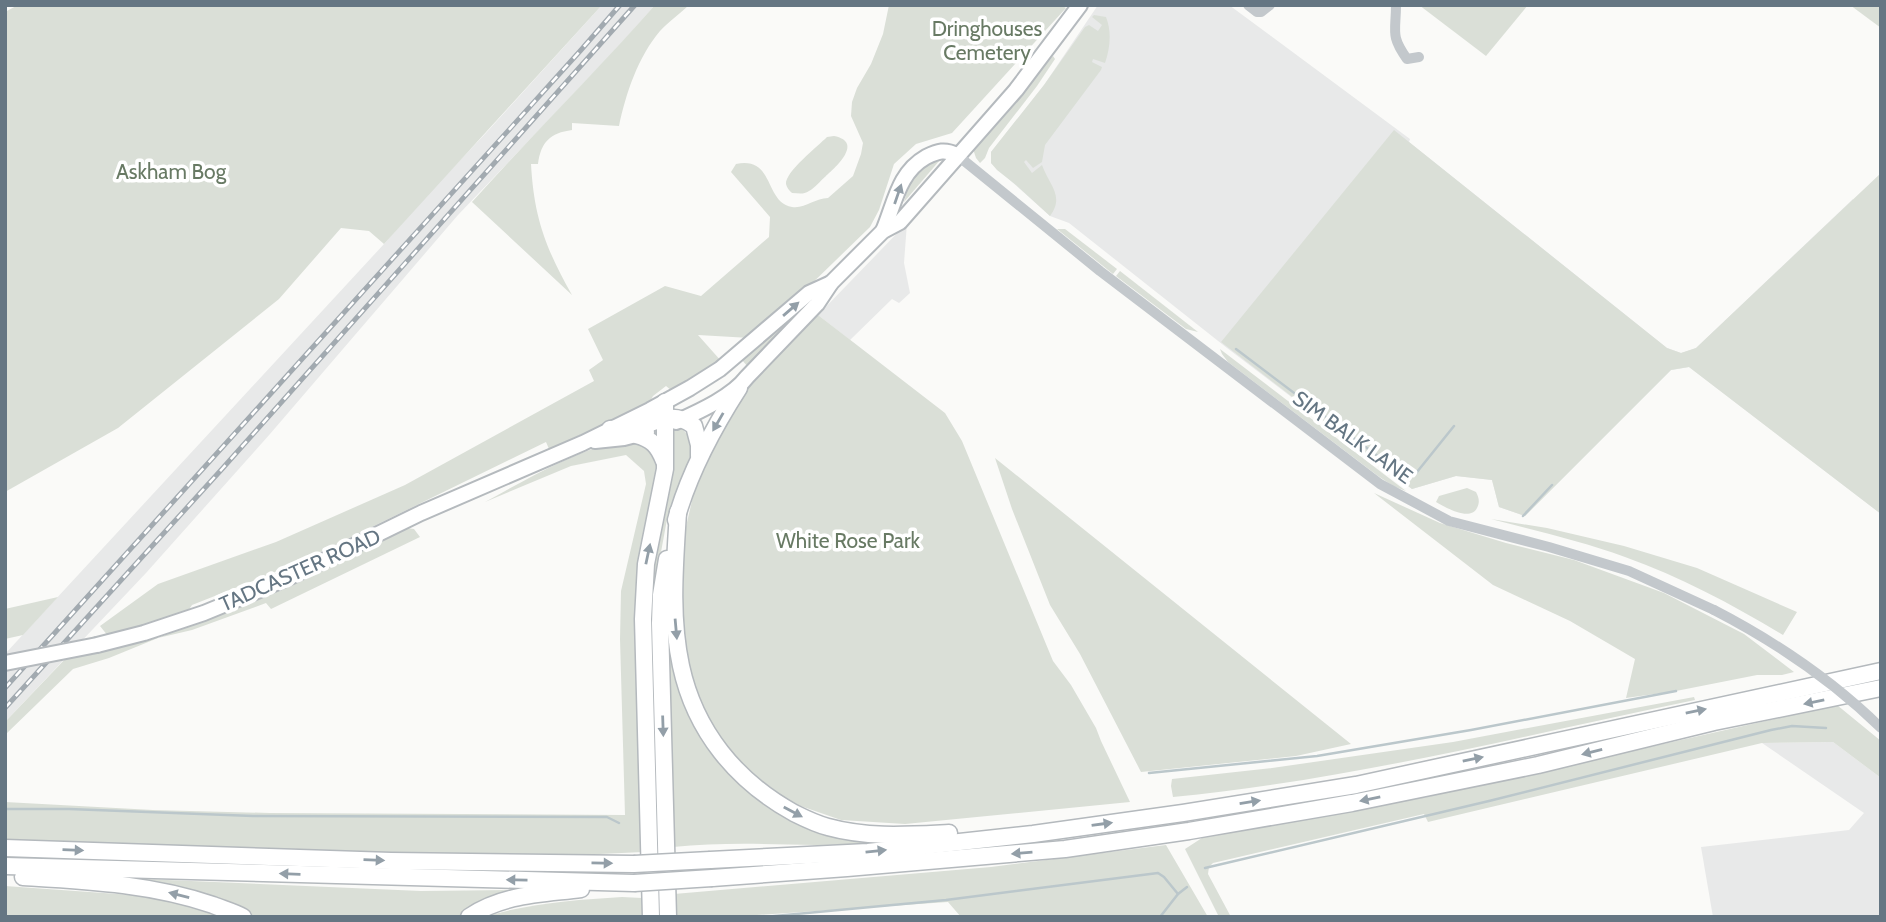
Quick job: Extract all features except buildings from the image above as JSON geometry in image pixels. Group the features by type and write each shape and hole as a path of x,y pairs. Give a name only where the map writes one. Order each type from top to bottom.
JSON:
{"highway":[{"path":"668,917 660,623 668,550 686,486 699,456 739,388"},
{"path":"610,429 634,428 669,417 694,426 699,456"},
{"path":"651,917 643,619 646,564 666,463 669,417"},
{"path":"636,435 655,444 666,463"},
{"path":"678,512 674,605 681,667 699,719 711,739 741,776 772,801 826,827 869,835 901,836 1002,829 1033,834"},
{"path":"5,848 391,861 634,864 868,852 1033,834 1356,785 1881,671"},
{"path":"469,917 481,909 523,895 634,883 1065,849 1189,831 1352,803 1525,768 1714,722 1881,688"},
{"path":"5,866 634,883"},
{"path":"5,876 111,883 153,889 195,899 243,917"}],"main road":[{"path":"957,155 1016,90 1080,5"},
{"name":"TADCASTER ROAD","path":"669,417 697,413 739,388 817,304 831,283 883,231 900,222 957,155 937,151 908,171 899,187 883,231"},
{"name":"TADCASTER ROAD","path":"583,443 636,435 669,417 720,369 809,293 831,283"},
{"name":"TADCASTER ROAD","path":"5,663 144,633 229,602 610,429"}],"street":[{"path":"1248,5 1257,12 1270,5"},
{"path":"1396,5 1395,40 1404,64 1419,57"},
{"name":"SIM BALK LANE","path":"957,155 1100,271 1380,484 1449,521 1629,571 1668,587 1742,625 1807,668 1881,728"}],"shaded area":[{"path":"602,5 655,5 458,215 270,434 146,573 5,722 5,654"},
{"path":"1098,5 1229,5 1410,139 1409,142 1667,348 1681,353 1696,348 1853,199 1881,514 1689,367 1671,370 1525,516 1499,507 1492,480 1456,476 1412,489 1069,223 1050,216 991,163 991,152 1044,85"},
{"path":"907,223 904,263 910,293 899,303 892,299 850,340 818,315"},
{"path":"1833,742 1881,778 1881,917 1713,917 1701,847 1849,830 1864,813 1762,743"}],"green space":[{"name":"Askham Bog","path":"18,5 602,5 384,244 369,231 341,228 279,299 118,428 5,492 5,12"},
{"path":"655,5 689,5 660,31 645,52 629,88 619,126 572,123 572,130 552,136 544,144 538,164 531,164 538,217 555,263 572,295 472,202"},
{"name":"Dringhouses Cemetery","path":"889,5 1061,5 1066,8 952,133 916,144 894,164 879,210 870,227 799,296 750,338 698,335 722,362 672,391 666,386 653,396 649,404 549,449 546,442 298,563 192,605 188,611 144,627 108,636 100,626 158,584 276,542 405,485 594,381 589,370 603,360 588,329 665,286 701,296 769,237 770,217 731,172 736,164 748,163 757,167 777,197 792,207 828,198 853,176 861,154 863,143 851,116 852,102 883,34"},
{"path":"1419,5 1528,5 1486,56"},
{"path":"1850,5 1881,5 1881,28"},
{"path":"1092,17 1106,17 1108,23 1110,40 1105,63 1093,59 1092,62 1102,67 1101,70 1045,145 1042,162 1033,168 1026,160 1024,162 1032,173 1042,165 1052,185 1056,202 1050,216 997,170 991,163 991,152 1085,27 1089,25 1098,31 1102,25"},
{"path":"1053,56 1055,59 1037,86 980,163 973,149"},
{"path":"1394,130 1667,348 1681,353 1696,348 1881,173 1881,514 1689,367 1671,370 1525,516 1499,507 1492,480 1456,476 1412,489 1221,342"},
{"path":"827,137 843,139 847,144 841,161 811,190 792,193 786,184 791,173"},
{"path":"940,160 904,202 909,187 920,170"},
{"path":"1057,229 1065,229 1117,269 1113,274"},
{"path":"1120,271 1198,332 1186,329 1116,276"},
{"path":"819,294 748,367 742,360"},
{"name":"White Rose Park","path":"818,315 945,413 962,441 1053,661 1071,685 1096,728 1130,802 905,824 841,820 792,803 750,772 722,740 701,710 687,661 683,606 684,535 699,471 723,423 756,378"},
{"path":"1220,349 1406,491 1378,476 1228,362"},
{"path":"682,428 689,437 691,454 668,514 654,590 652,579 671,430"},
{"path":"622,440 648,445 658,465 637,586 643,852 579,855 432,854 5,840 5,802 270,813 625,815 621,591 646,484 644,471 626,455 571,466 485,502 569,459"},
{"path":"995,458 1351,744 1296,756 1141,772 1080,654 1050,605"},
{"path":"1467,488 1476,492 1478,498 1478,506 1474,512 1463,514 1436,502 1439,496"},
{"path":"1374,493 1440,523 1574,560 1664,593 1744,634 1794,672 1757,675 1626,698 1635,659 1570,621 1493,585"},
{"path":"1491,519 1547,528 1624,546 1697,568 1797,612 1783,635 1706,592 1646,565 1592,546"},
{"path":"407,528 414,529 420,537 271,609 266,603 192,630 158,638 269,592"},
{"path":"58,597 23,635 5,639 5,609"},
{"path":"156,634 158,638 73,669 5,735 5,722 68,656"},
{"path":"672,642 701,733 765,801 891,843 673,847 666,643"},
{"path":"1694,697 1695,700 1500,742 1304,780 1173,797 1171,786 1172,779 1272,768 1453,742"},
{"path":"1837,705 1881,741 1881,778 1833,742 1762,743 1428,822 1424,814 1213,863 1208,874 1231,917 1219,917 1185,849 1205,836 1427,797"},
{"path":"1166,845 1208,917 961,917 948,902 728,917 675,917 674,894 991,867"},
{"path":"144,879 421,891 517,890 473,906 458,917 255,917 228,903"},
{"path":"5,886 146,896 221,917 5,917"},
{"path":"622,897 642,898 642,917 484,917 535,905"}],"waterway":[{"path":"1236,349 1404,476 1411,477 1417,472 1454,426"},
{"path":"1523,516 1552,485"},
{"path":"1149,773 1317,756 1676,691"},
{"path":"1205,868 1489,801 1771,730 1792,726 1826,728"},
{"path":"5,809 253,816 607,817 619,823"},
{"path":"764,917 946,900 1158,873 1178,894"},
{"path":"1160,917 1187,887"}],"railway":[{"path":"5,688 620,5"},
{"path":"5,708 635,5"}]}
